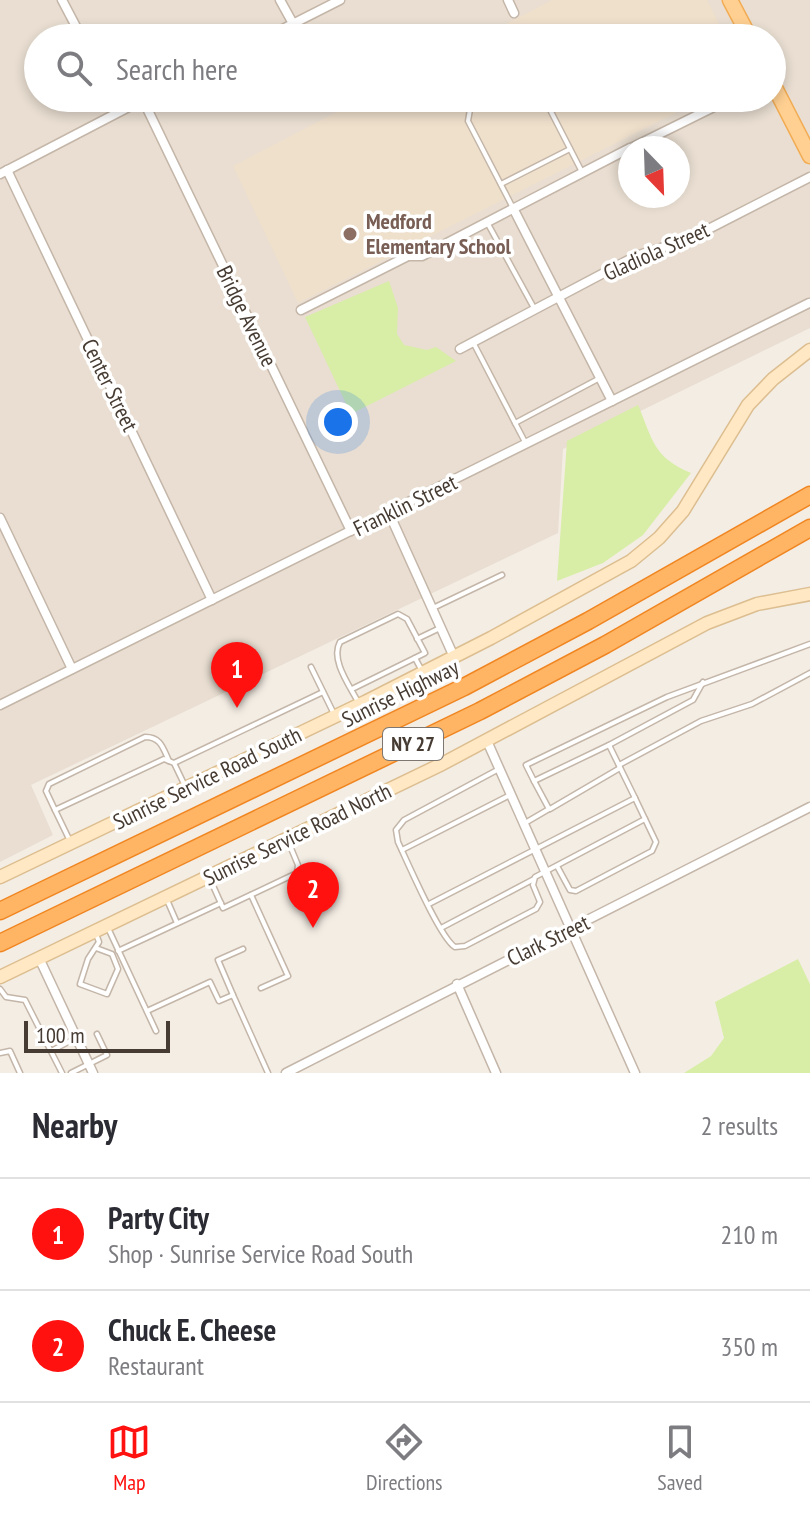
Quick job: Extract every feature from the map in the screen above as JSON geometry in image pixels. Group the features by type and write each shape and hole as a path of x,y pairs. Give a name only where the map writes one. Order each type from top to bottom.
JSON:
{"highway":[{"name":"Sunrise Highway","path":"0,911 464,687 588,621 810,495"},
{"name":"NY 27","path":"0,943 480,711 617,638 810,528"}],"main road":[{"path":"730,0 743,24"},
{"path":"786,109 810,156"},
{"name":"Sunrise Service Road South","path":"0,877 335,717 616,570 653,544 694,496 748,405 773,379 810,350"},
{"name":"Sunrise Service Road North","path":"0,977 487,741 707,623 757,604 810,594"}],"street":[{"path":"62,0 75,24"},
{"path":"280,0 293,23 340,0"},
{"path":"508,0 514,13"},
{"path":"4,172 116,112"},
{"name":"Bridge Avenue","path":"151,112 351,531"},
{"path":"654,136 703,112"},
{"path":"301,310 408,256 422,256 618,154"},
{"name":"Center Street","path":"4,172 212,600"},
{"name":"Gladiola Street","path":"460,349 636,256 689,239 810,177"},
{"path":"513,208 612,401"},
{"name":"Franklin Street","path":"0,705 809,303"},
{"path":"389,513 454,657"},
{"path":"0,518 72,669"},
{"path":"487,741 635,1073"},
{"name":"Clark Street","path":"286,1073 810,807"},
{"path":"39,958 93,1073"},
{"path":"457,984 496,1073"}],"lane":[{"path":"470,112 468,121 513,208"},
{"path":"551,112 582,172"},
{"path":"501,184 570,149"},
{"path":"487,222 535,310"},
{"path":"473,342 526,445"},
{"path":"515,423 600,378"},
{"path":"431,609 502,575"},
{"path":"352,689 425,653 407,619 398,614 340,642 336,650 337,658 359,705"},
{"path":"417,639 440,628"},
{"path":"549,809 526,765 667,697 810,644"},
{"path":"415,658 423,673"},
{"path":"311,667 335,717"},
{"path":"523,824 701,721 752,704 810,673"},
{"path":"534,781 693,700 703,682"},
{"path":"55,810 164,759 172,762 323,692"},
{"path":"71,843 46,791 49,784 145,737 160,741 186,788"},
{"path":"556,866 570,890 576,891 652,851 656,842 609,745"},
{"path":"499,769 402,822 395,834 449,943 461,947 536,909 540,902 533,885 534,879"},
{"path":"402,851 510,795"},
{"path":"429,904 635,798"},
{"path":"441,928 645,819"},
{"path":"209,877 223,908 297,873 298,865 287,839"},
{"path":"251,895 288,976 261,988"},
{"path":"166,898 177,923"},
{"path":"118,951 221,903"},
{"path":"107,925 156,1031"},
{"path":"95,932 99,942 88,959 80,984 107,994 118,969 112,954 96,948"},
{"path":"243,949 218,960 268,1073"},
{"path":"147,1011 210,982 219,1001 233,995"},
{"path":"0,989 6,997 25,1000 62,1073"},
{"path":"71,1073 107,1055 97,1034"},
{"path":"51,1051 76,1038"},
{"path":"0,1053 10,1051 20,1073"}],"shaded area":[{"path":"0,0 810,0 810,328 563,449 558,533 31,785 53,835 0,862"},
{"path":"552,0 707,0 719,24 506,24"},
{"name":"Medford Elementary School","path":"337,112 677,112 630,136 618,136 618,142 298,303 233,166"}],"green space":[{"path":"389,281 398,308 397,334 404,345 427,350 436,347 456,361 351,414 305,317"},
{"path":"638,405 661,454 691,473 643,535 603,563 557,581 567,441"},
{"path":"798,959 810,984 810,1073 684,1073 711,1056 724,1038 715,1002"}],"place":[{"name":"Medford Elementary School","path":"350,234"},
{"name":"Party City","path":"237,708"},
{"name":"Chuck E. Cheese","path":"313,928"}]}
